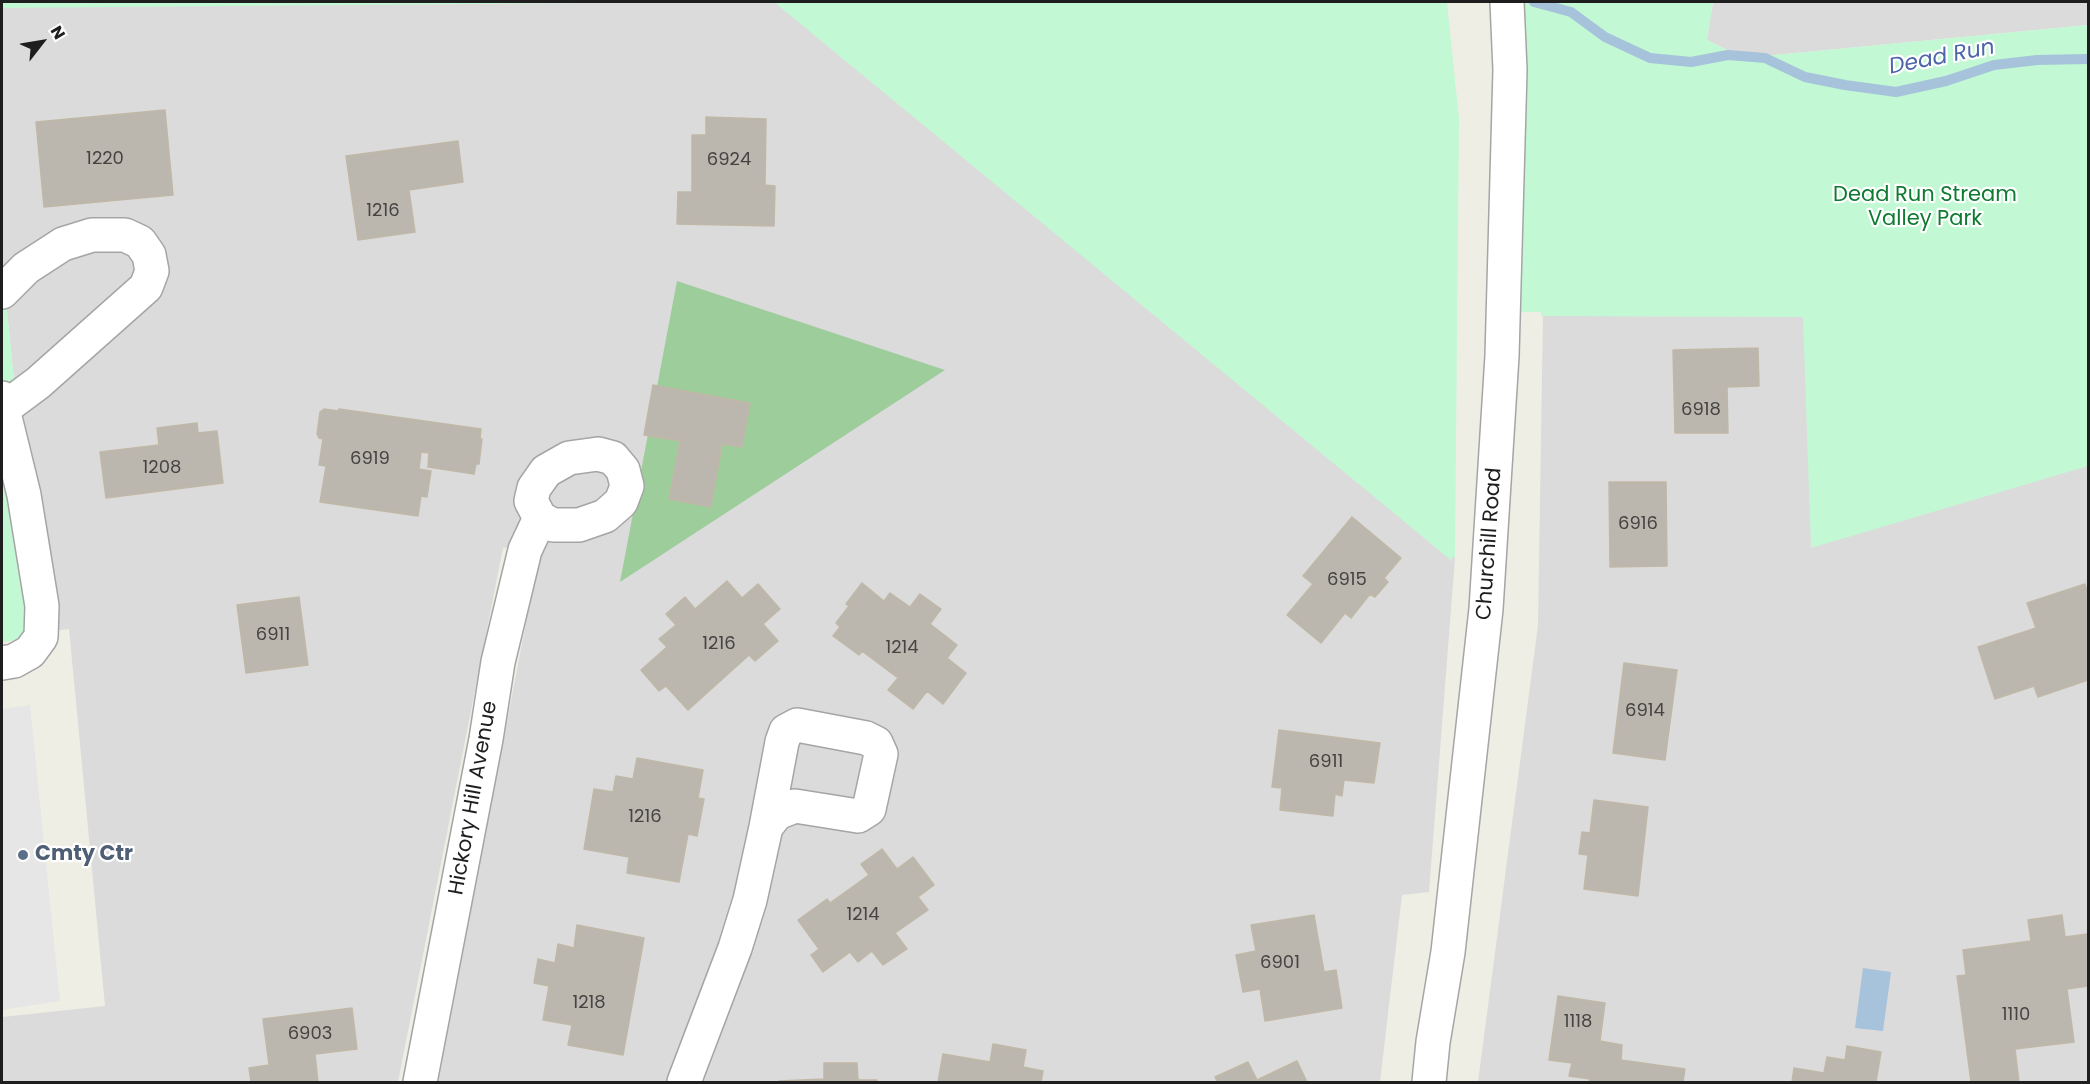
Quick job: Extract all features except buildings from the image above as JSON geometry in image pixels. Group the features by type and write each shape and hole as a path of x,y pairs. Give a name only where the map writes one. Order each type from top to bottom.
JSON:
{"street":[{"name":"Churchill Road","path":"1429,1083 1433,1042 1449,952 1486,609 1502,344 1510,70 1507,2"},
{"path":"2,292 26,268 63,244 92,235 125,235 140,242 149,255 152,271 146,287 38,383 2,403 24,495 42,606 41,637 30,652 14,661 2,663"},
{"name":"Hickory Hill Avenue","path":"420,1083 484,750 498,662 525,550 540,518"},
{"path":"684,1083 735,948 750,900 766,827"}],"shaded area":[{"path":"781,2 1455,558 1429,892 1402,895 1380,1082 438,1082 541,544 503,548 398,1082 2,1082 2,1017 105,1006 69,629 40,632 2,263 2,3"},
{"path":"1713,2 2088,2 2088,25 1743,58 1707,40"},
{"path":"1543,312 1807,314 2088,464 2088,1082 1478,1082 1538,625"},
{"name":"Cmty Ctr","path":"30,705 60,1001 2,1010 2,709"}],"green space":[{"path":"2,2 704,2 2,8"},
{"path":"774,2 1447,2 1459,119 1455,558 1452,556 1452,561"},
{"name":"Dead Run Stream Valley Park","path":"1513,2 1713,2 1707,40 1743,58 2088,25 2088,466 1811,548 1803,317 1541,316 1541,312 1515,312"},
{"path":"2,263 40,632 39,637 2,642"},
{"path":"677,281 945,370 620,582"}],"water":[{"path":"1863,968 1891,972 1883,1031 1855,1028"}],"waterway":[{"name":"Dead Run","path":"1534,2 1571,12 1605,37 1650,58 1691,62 1728,55 1765,58 1805,77 1896,92 1946,81 1994,65 2037,60 2088,59"}],"place":[{"name":"Cmty Ctr","path":"23,855"}]}
